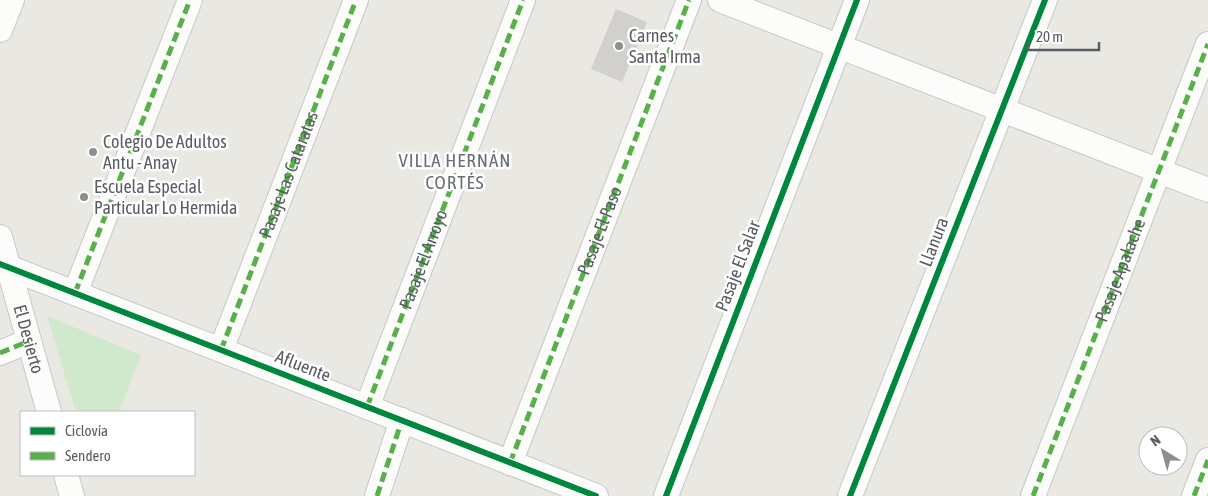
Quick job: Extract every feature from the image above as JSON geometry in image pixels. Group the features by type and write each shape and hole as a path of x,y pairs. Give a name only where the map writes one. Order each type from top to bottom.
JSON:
{"street":[{"path":"0,30 12,0"},
{"path":"75,293 190,0"},
{"name":"Pasaje Las Cataratas","path":"221,350 356,0"},
{"name":"Pasaje El Arroyo","path":"367,407 523,0"},
{"name":"Pasaje El Paso","path":"510,463 689,0"},
{"path":"720,0 1208,190"},
{"name":"Pasaje El Salar","path":"666,496 857,0"},
{"name":"Llanura","path":"850,496 1045,0"},
{"name":"Pasaje Apalache","path":"1033,496 1208,44"},
{"name":"El Desierto","path":"0,237 4,265 29,341 49,411"},
{"name":"Afluente","path":"4,265 596,496"},
{"path":"0,353 29,341"},
{"path":"377,496 402,420"},
{"path":"1194,496 1208,460"},
{"path":"66,476 72,496"}],"green space":[{"path":"47,316 141,355 119,411 76,411"}],"building":[{"name":"Carnes Santa Irma","path":"616,9 647,22 622,82 591,69"}],"marked path":[{"path":"75,293 190,0"},
{"path":"221,350 356,0"},
{"path":"367,407 523,0"},
{"path":"510,463 689,0"},
{"path":"1033,496 1208,44"},
{"path":"0,353 29,341"},
{"path":"377,496 402,420"},
{"path":"1194,496 1208,460"}],"cycle path":[{"path":"666,496 857,0"},
{"path":"850,496 1045,0"},
{"path":"0,264 596,496"}],"place":[{"name":"Carnes Santa Irma","path":"619,46"},
{"name":"Colegio De Adultos Antu - Anay","path":"93,152"},
{"name":"Escuela Especial Particular Lo Hermida","path":"84,197"}],"district":[{"name":"VILLA HERNÁN CORTÉS","path":"455,171"}]}
